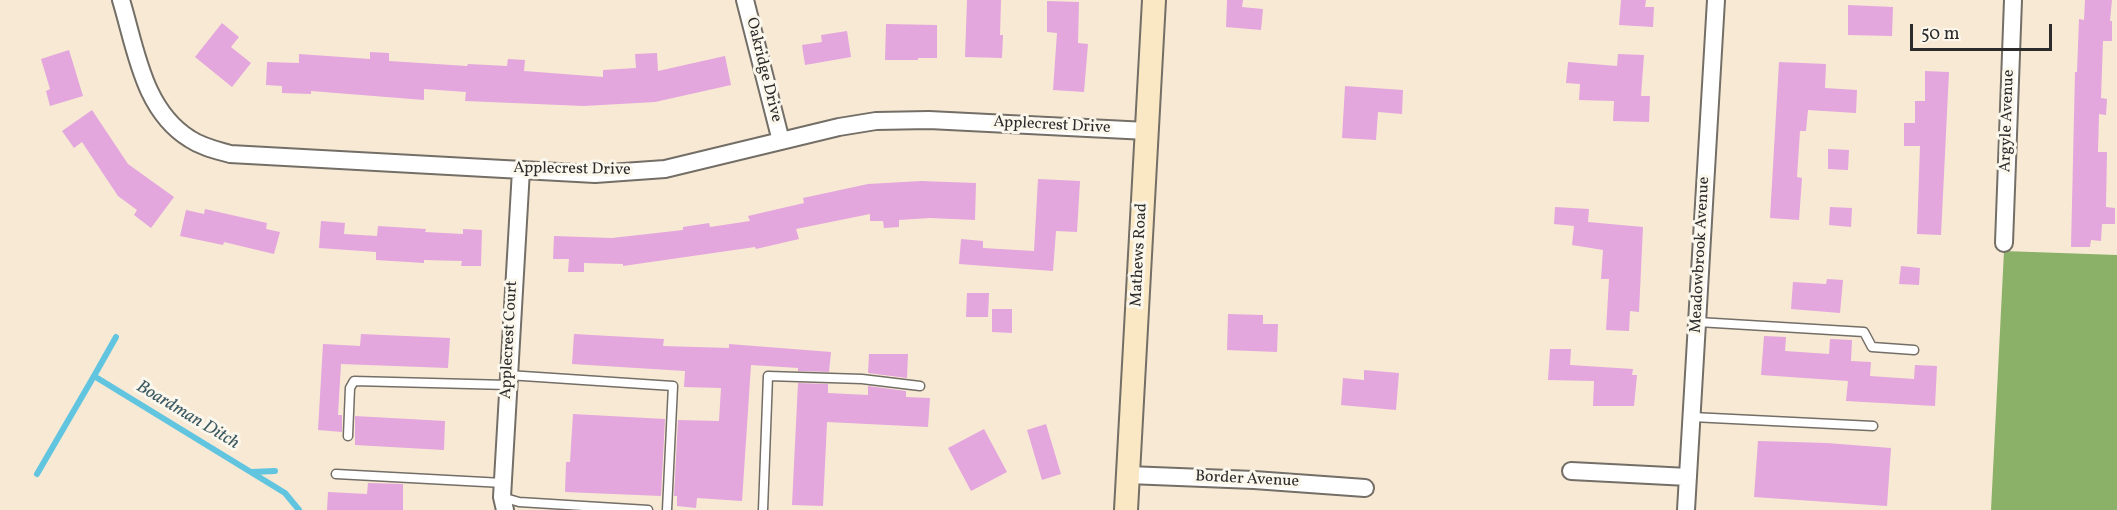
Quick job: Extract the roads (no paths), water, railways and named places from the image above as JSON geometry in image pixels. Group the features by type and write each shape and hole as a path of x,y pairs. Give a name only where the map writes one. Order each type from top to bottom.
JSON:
{"street":[{"name":"Applecrest Drive","path":"121,0 147,87 154,102 177,129 190,139 205,147 230,154 595,174 665,169 839,127 876,121 929,120 1147,130"},
{"name":"Oakridge Drive","path":"746,0 781,141"},
{"name":"Mathews Road","path":"1126,510 1154,0"},
{"name":"Meadowbrook Avenue","path":"1686,510 1716,0"},
{"name":"Argyle Avenue","path":"2004,243 2013,0"},
{"name":"Applecrest Court","path":"503,497 521,170"},
{"path":"1571,471 1689,477"},
{"name":"Border Avenue","path":"1128,475 1254,480 1365,488"}],"lane":[{"path":"1698,322 1864,332 1872,347 1914,350"},
{"path":"763,510 768,376 862,379 920,386"},
{"path":"348,436 350,388 354,381 508,380 673,386 667,510"},
{"path":"1692,417 1873,426"},
{"path":"336,474 503,497 519,502 648,510"}],"waterway":[{"name":"Boardman Ditch","path":"116,337 94,376 285,493 299,510"},
{"path":"37,474 94,376"},
{"path":"252,472 275,471"}]}
